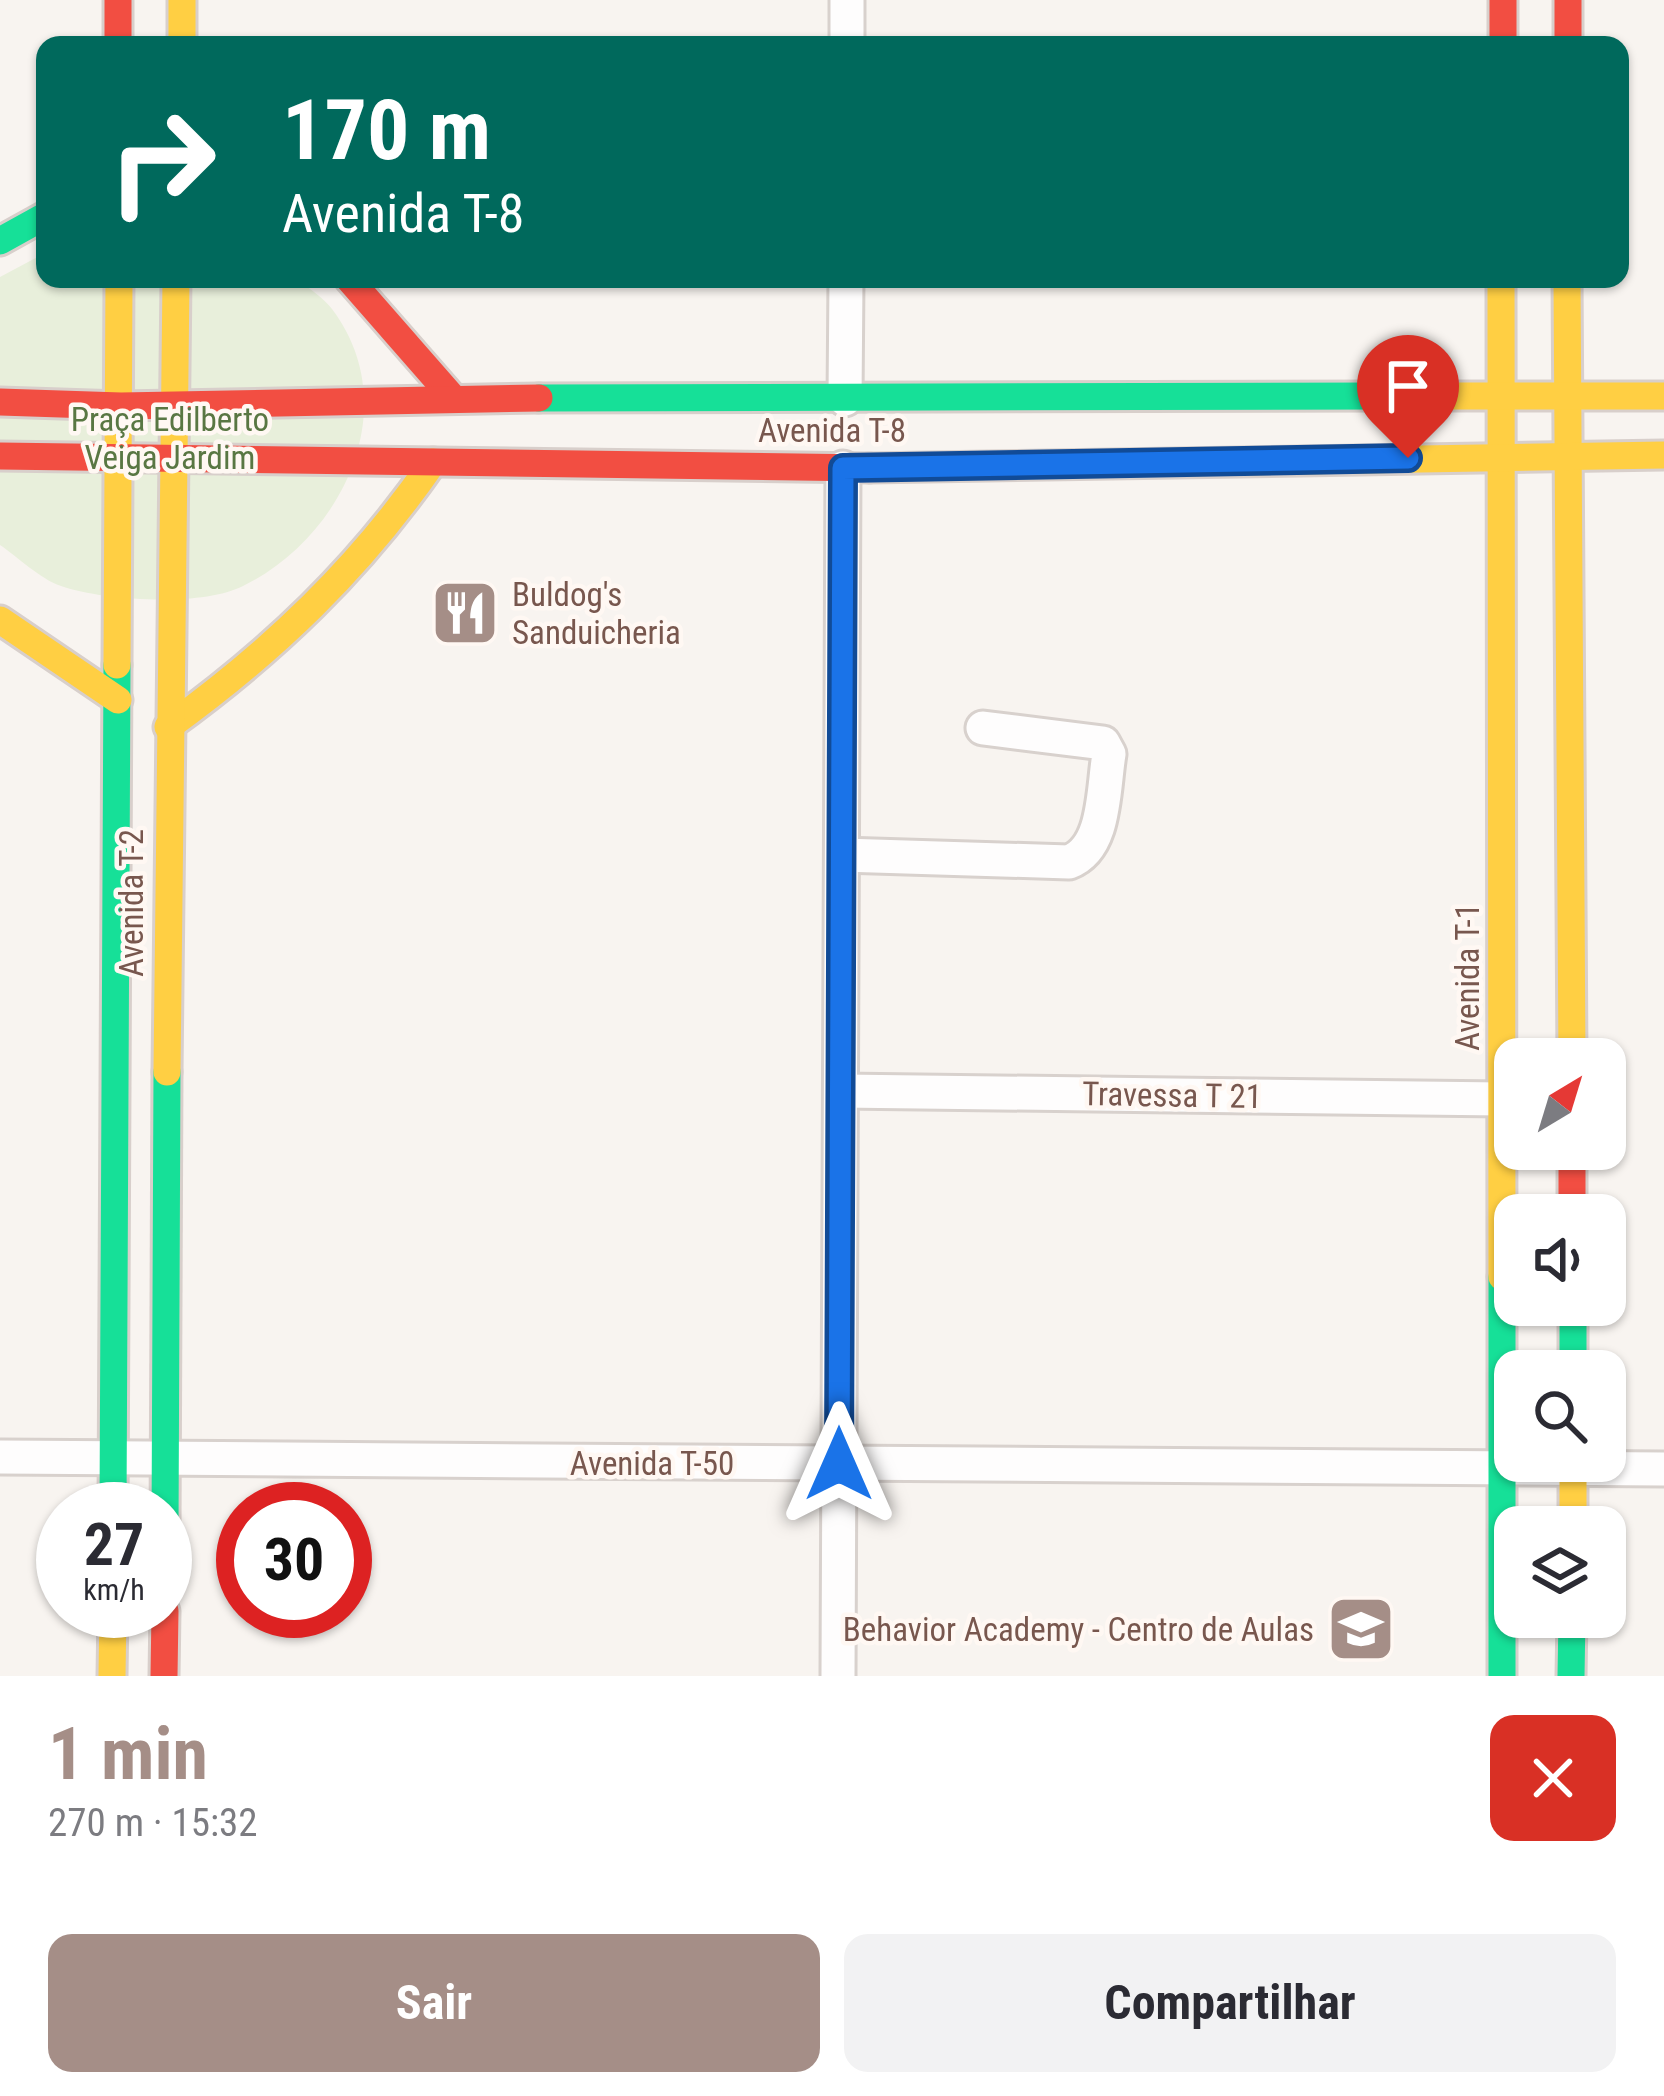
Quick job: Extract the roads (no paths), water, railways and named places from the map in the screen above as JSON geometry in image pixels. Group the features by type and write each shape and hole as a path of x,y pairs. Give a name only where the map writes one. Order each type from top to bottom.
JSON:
{"main road":[{"path":"118,0 118,36"},
{"path":"182,0 182,36"},
{"path":"1503,36 1504,0"},
{"path":"1568,0 1568,36"},
{"path":"0,241 36,221"},
{"name":"Avenida T-2","path":"113,1482 119,288"},
{"name":"Avenida T-2","path":"165,1482 168,728 176,288"},
{"path":"357,288 453,398"},
{"name":"Avenida T-1","path":"1501,288 1503,1038"},
{"path":"1567,288 1572,1038"},
{"name":"Avenida T-8","path":"0,402 122,406 453,398 1664,396"},
{"name":"Avenida T-8","path":"0,456 843,468 1664,455"},
{"path":"168,728 311,618 387,532 433,462"},
{"path":"0,620 118,700"},
{"name":"Avenida T-1","path":"1503,1170 1503,1350"},
{"name":"Avenida T-1","path":"1502,1676 1503,1482"},
{"path":"112,1638 112,1676"},
{"path":"164,1676 165,1638"},
{"path":"1571,1676 1572,1638"}],"street":[{"path":"847,0 847,36"},
{"path":"845,399 846,288"},
{"path":"838,1676 843,468"},
{"path":"842,855 1069,862 1082,857 1096,835 1109,754 1103,743 982,728"},
{"name":"Travessa T 21","path":"842,1091 1494,1099"},
{"name":"Avenida T-50","path":"0,1457 1494,1468"},
{"name":"Avenida T-50","path":"1626,1467 1664,1469"}],"place":[{"name":"Buldog's Sanduicheria","path":"465,613"},
{"name":"Behavior Academy - Centro de Aulas","path":"1361,1629"}],"park label":[{"name":"Praça Edilberto Veiga Jardim","path":"170,438"}]}
